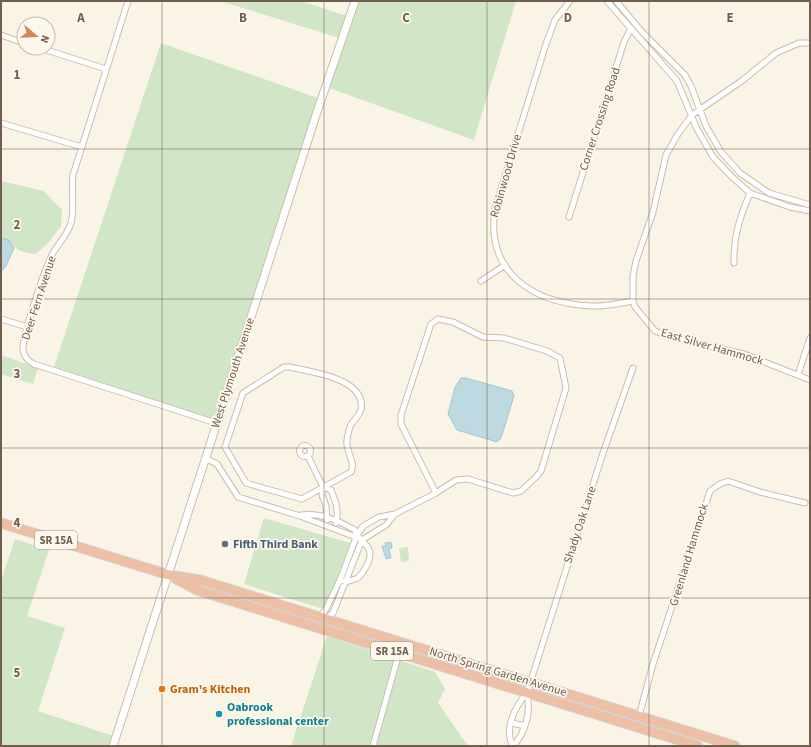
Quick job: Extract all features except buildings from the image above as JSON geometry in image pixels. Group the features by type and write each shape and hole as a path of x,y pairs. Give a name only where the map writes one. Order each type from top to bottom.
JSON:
{"highway":[{"name":"North Spring Garden Avenue","path":"1,522 169,575 200,580 735,746"},
{"name":"North Spring Garden Avenue","path":"169,575 197,590 698,746"},
{"path":"307,624 320,623 323,618"},
{"path":"322,629 328,625 342,624"}],"street":[{"name":"Deer Fern Avenue","path":"128,1 82,147 71,188 71,222 63,240 51,257 27,327 23,350 25,357 34,364 216,423"},
{"name":"West Plymouth Avenue","path":"113,746 317,112 355,1"},
{"name":"Robinwood Drive","path":"570,1 555,20 546,44 495,208 493,222 496,243 505,265 513,278 530,291 555,302 592,307 633,301"},
{"path":"607,1 676,82 697,129 713,157 750,193 790,207 810,212"},
{"path":"616,1 635,24 685,75 691,86 706,126 721,152 740,173 769,193 810,205"},
{"name":"Corner Crossing Road","path":"569,217 624,42 630,29 635,24"},
{"path":"1,36 16,41"},
{"path":"633,301 633,276 636,261 653,212 666,155 671,144 692,115 743,80 776,53 799,43 810,43"},
{"path":"56,53 106,69"},
{"path":"1,123 82,147"},
{"path":"734,263 733,245 739,218 750,193"},
{"path":"481,281 505,265"},
{"name":"East Silver Hammock","path":"633,301 655,331 671,337 744,354 810,380"},
{"path":"1,319 27,327"},
{"path":"323,618 340,580 357,535 363,526 379,517 395,514 436,493 456,480 468,479 513,493 521,491 536,477 540,471 566,388 560,358 548,351 504,338 483,337 446,320 438,319 431,324 401,419 401,424 436,493"},
{"path":"798,375 810,338"},
{"path":"284,367 290,367 346,382 354,389 360,400 360,413 352,423 346,441 352,463 351,472 323,487 306,498 299,499 246,483 227,453 225,447 242,393 284,367"},
{"name":"Shady Oak Lane","path":"527,693 602,456 633,368"},
{"path":"308,456 323,487 322,495 326,509 326,525"},
{"path":"205,458 217,464 238,497 300,516 353,536 357,535"},
{"name":"Greenland Hammock","path":"639,716 653,664 710,490 728,481 760,492 805,503"},
{"path":"323,487 331,490 337,508 335,528"},
{"path":"326,509 337,508"},
{"path":"300,516 311,514 327,518 355,530 357,535 368,548 369,559 358,578 346,582 340,580"},
{"path":"323,618 333,613 362,540 386,525 395,514"},
{"path":"369,523 374,532"},
{"path":"373,746 399,653"},
{"path":"527,693 530,704 529,716 518,741 514,746 510,740 512,722 519,702 527,693"},
{"path":"512,722 525,726"}],"green space":[{"path":"220,1 301,1 347,16 339,38"},
{"path":"359,1 516,1 474,140 329,88"},
{"path":"161,43 318,98 214,420 54,367"},
{"path":"1,181 44,191 62,210 61,226 50,241 36,254 20,251 14,247 9,240 1,238"},
{"path":"1,355 38,368 33,384 1,374"},
{"path":"264,518 350,543 337,579 323,609 244,584"},
{"path":"15,539 49,550 27,616 65,628 38,711 113,736 110,746 1,746 1,580"},
{"path":"408,547 409,561 401,562 399,548"},
{"path":"327,636 435,672 445,689 438,703 468,746 291,746"}],"water":[{"path":"1,238 9,240 14,248 6,266 1,272"},
{"path":"461,378 466,378 512,391 514,396 501,438 497,442 457,430 448,414 455,387"},
{"path":"391,542 392,548 389,549 391,558 386,559 382,546 386,546 385,543"}],"place":[{"name":"Fifth Third Bank","path":"225,544"},
{"name":"Gram's Kitchen","path":"162,689"},
{"name":"Oabrook professional center","path":"219,714"}]}
